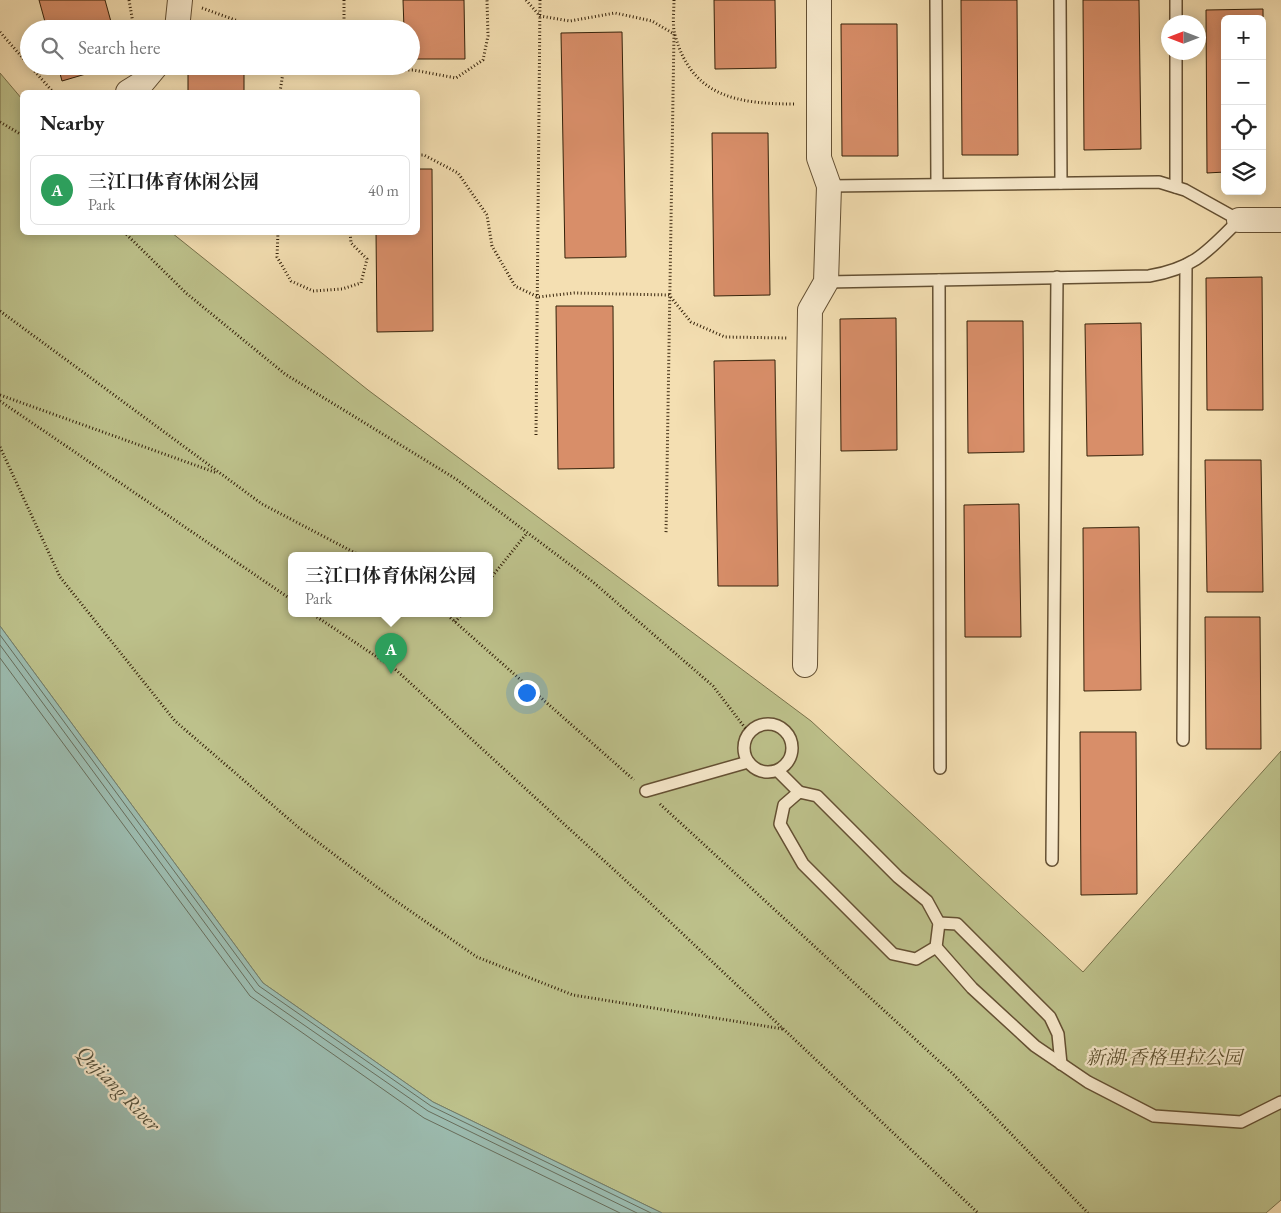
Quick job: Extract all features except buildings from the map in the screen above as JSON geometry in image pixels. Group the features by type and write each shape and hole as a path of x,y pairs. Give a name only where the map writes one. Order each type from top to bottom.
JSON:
{"street":[{"path":"805,665 810,310 826,282 829,186 819,158 819,0"},
{"path":"182,20 191,4"},
{"path":"131,90 141,84 148,75"},
{"path":"1239,220 1281,220"}],"lane":[{"path":"936,0 937,184"},
{"path":"1060,0 1060,183"},
{"path":"1176,0 1176,15"},
{"path":"1176,60 1176,187"},
{"path":"826,282 1150,276 1174,272 1202,257 1239,220 1185,190 1159,182 829,186"},
{"path":"1183,740 1186,265"},
{"path":"1052,860 1057,278"},
{"path":"939,280 940,768"},
{"path":"770,724 784,730 789,736 792,752 784,766 778,771 762,771 748,762 744,747 750,733 762,725 770,724"},
{"path":"646,791 748,762"},
{"path":"778,771 799,792 818,796 898,877 927,901 939,923 936,947 972,988 1035,1046 1088,1082 1154,1116 1241,1122 1281,1102"},
{"path":"799,792 784,805 780,824 803,864 893,954 916,959 936,947"},
{"path":"939,923 957,924 1050,1017 1058,1034 1061,1064"}],"path":[{"path":"129,0 132,20"},
{"path":"344,0 344,20"},
{"path":"420,71 456,78 484,60 488,36 487,0"},
{"path":"526,0 540,16 570,21 615,13 652,21 674,34 692,72 713,91 755,104 819,103"},
{"path":"536,435 540,0"},
{"path":"666,534 674,0"},
{"path":"191,4 233,20"},
{"path":"0,32 20,55"},
{"path":"37,75 51,90"},
{"path":"280,90 283,75"},
{"path":"0,129 2,123 20,134"},
{"path":"420,154 458,173 488,215 492,246 515,286 538,297 574,293 669,295 691,322 725,337 809,338"},
{"path":"127,235 186,293 286,374 456,479 593,582 713,686 750,733"},
{"path":"278,235 277,257 291,281 313,291 342,289 361,283 367,259 352,243 351,235"},
{"path":"0,311 262,504 352,552"},
{"path":"0,395 223,474"},
{"path":"0,401 288,597"},
{"path":"0,447 60,576 175,721 298,827 390,897 477,958 573,995 783,1029"},
{"path":"493,575 527,533"},
{"path":"317,617 394,669 648,901 978,1213"},
{"path":"449,617 646,791 954,1074 1088,1213"},
{"path":"455,622 459,617"}],"green space":[{"name":"新湖·香格里拉公园","path":"0,73 20,97 20,235 174,235 368,390 811,721 1083,972 1281,751 1281,1200 1266,1213 662,1213 433,1102 263,983 0,626"}],"water":[{"name":"Qujiang River","path":"0,626 263,983 433,1102 662,1213 0,1213"}],"place":[{"name":"三江口体育休闲公园","path":"391,674"}]}
